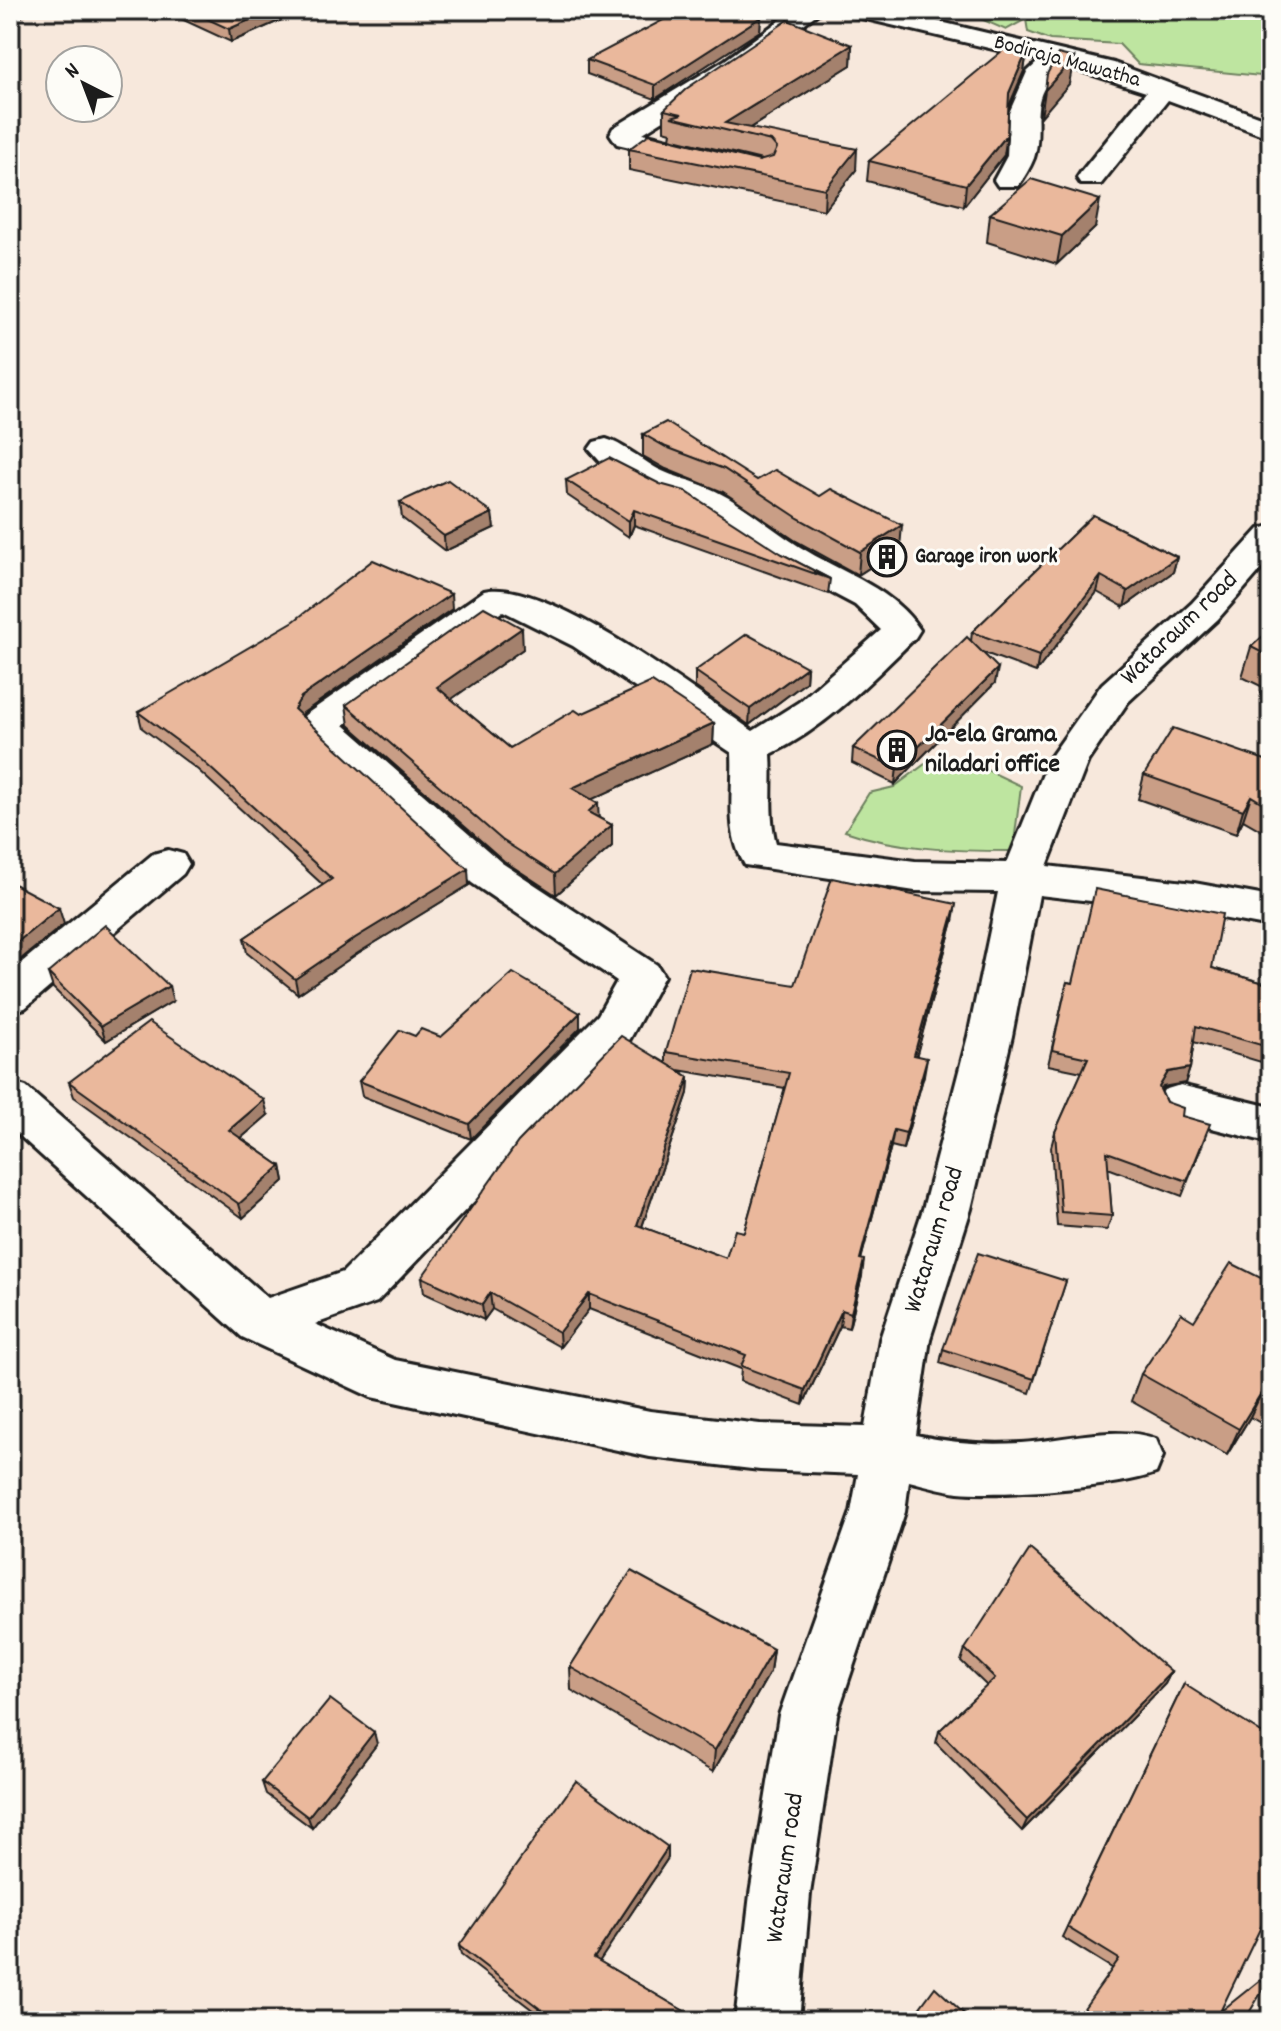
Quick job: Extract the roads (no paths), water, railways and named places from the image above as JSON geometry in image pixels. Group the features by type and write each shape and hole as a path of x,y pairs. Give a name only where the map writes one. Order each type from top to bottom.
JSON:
{"street":[{"path":"10,14 17,10"},
{"path":"715,159 627,138 623,134 734,65 810,10"},
{"name":"Bodiraja Mawatha","path":"858,10 1105,68 1271,130"},
{"path":"1008,180 1021,156 1022,113 1040,72 1060,58"},
{"path":"1091,178 1163,89"},
{"path":"606,449 619,462 673,490 697,495 785,553 868,597 902,630 840,689 766,742 751,748"},
{"name":"Wataraum road","path":"767,2021 780,1894 808,1715 878,1512 905,1339 947,1209 990,1036 1022,878 1069,759 1115,693 1205,611 1271,536"},
{"path":"260,1322 360,1287 614,1027 642,976 487,873 319,724 473,614 497,599 510,599 556,620 751,748"},
{"path":"751,748 754,789 750,823 759,855 915,876 1022,878 1194,898 1271,912"},
{"path":"10,996 168,864"},
{"path":"10,1100 260,1322 389,1381 650,1434 760,1447 821,1447 888,1453 958,1468 1022,1467 1137,1456"},
{"path":"1180,1103 1271,1125"}],"place":[{"name":"Garage iron work","path":"887,557"},
{"name":"Ja-ela Grama niladari office","path":"897,750"}]}
